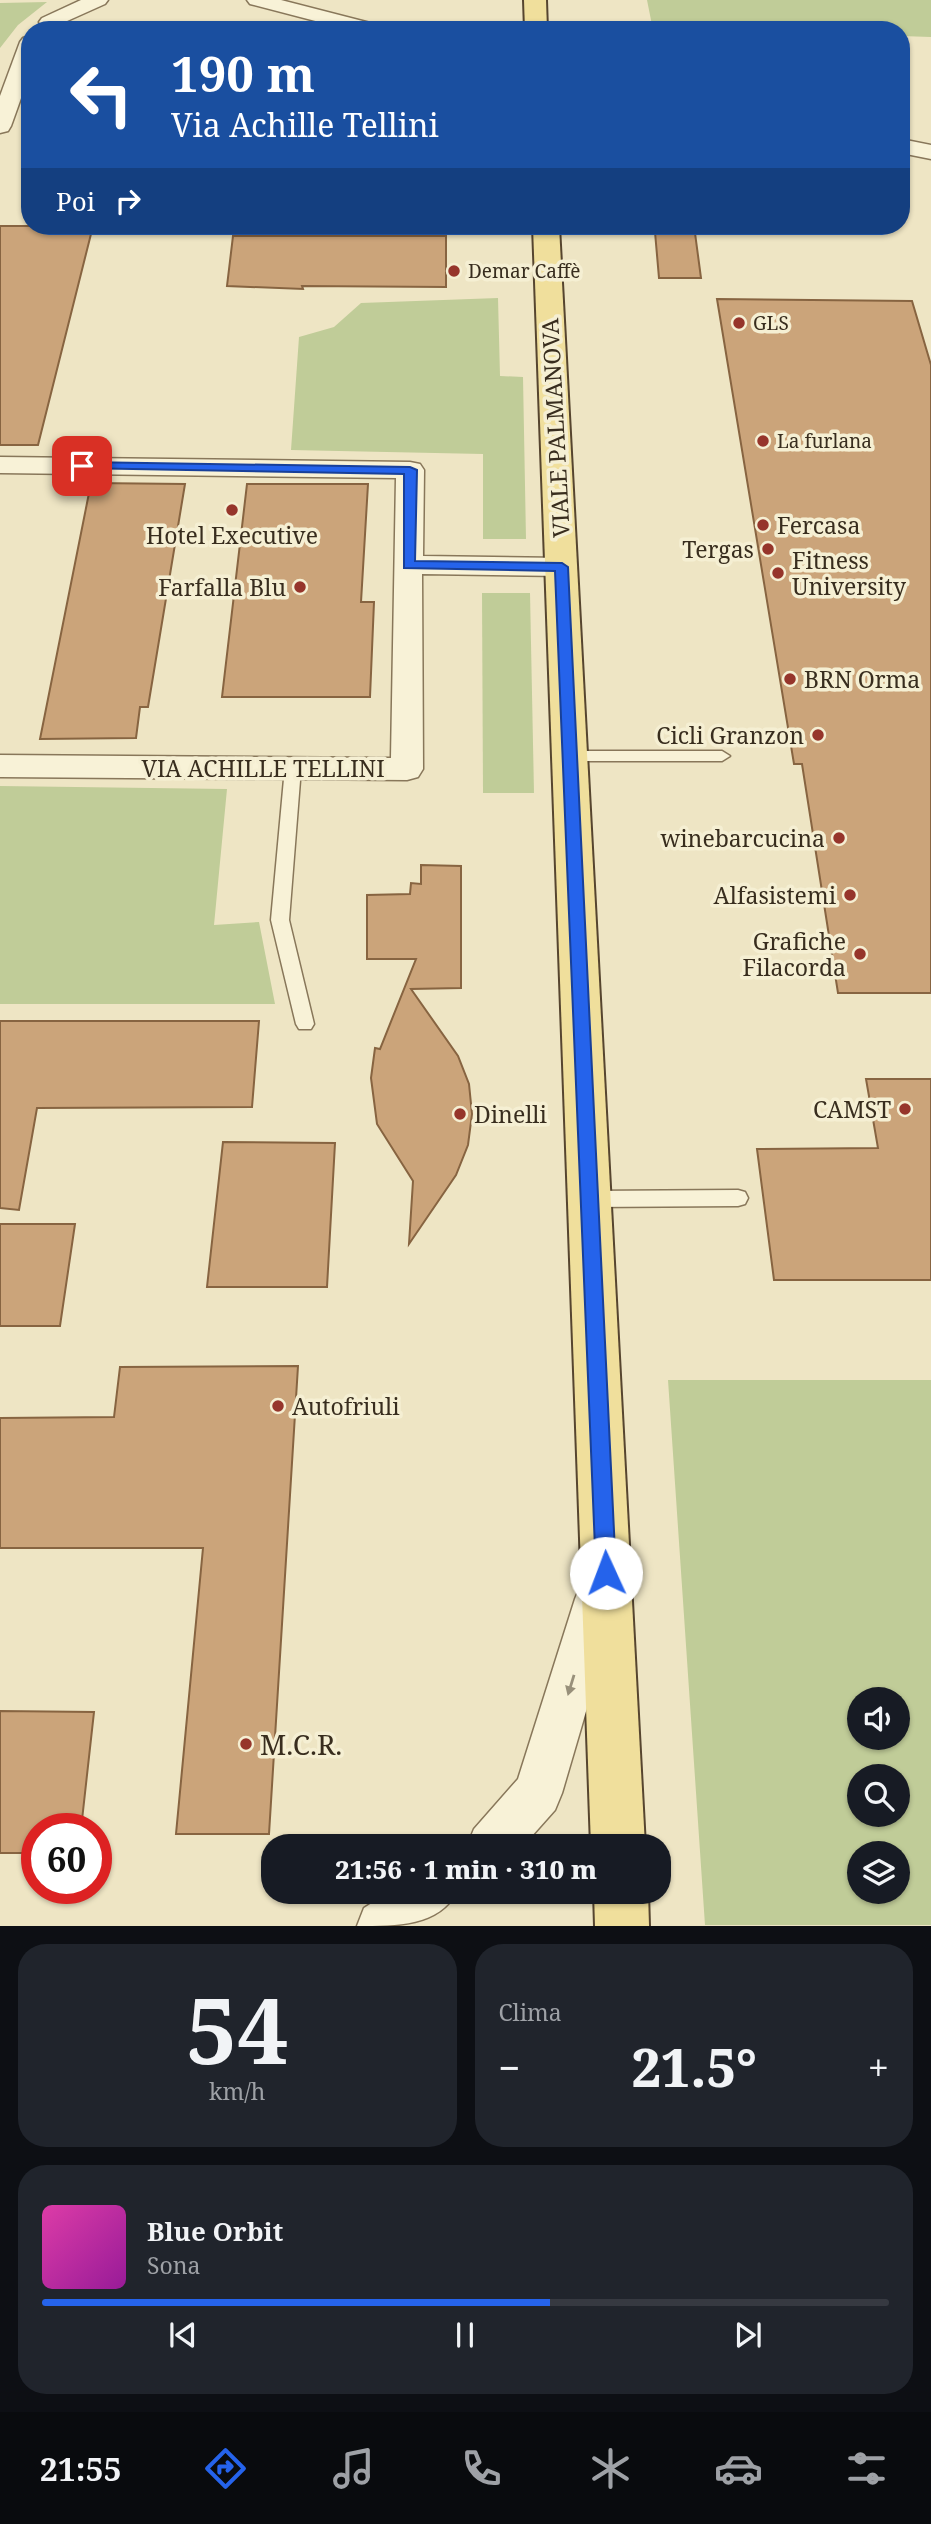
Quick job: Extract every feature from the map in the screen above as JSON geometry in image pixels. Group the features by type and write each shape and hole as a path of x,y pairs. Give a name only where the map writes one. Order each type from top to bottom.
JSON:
{"main road":[{"path":"535,0 536,21"},
{"name":"VIALE PALMANOVA","path":"546,235 617,1834"},
{"path":"621,1904 622,1926"}],"street":[{"path":"50,21 72,0"},
{"path":"61,21 98,0"},
{"path":"257,0 340,21"},
{"path":"0,63 21,47"},
{"path":"0,126 6,89 21,62"},
{"path":"910,148 931,152"},
{"name":"VIA ACHILLE TELLINI","path":"0,465 410,470 407,769 0,766"},
{"path":"408,565 562,567"},
{"path":"502,1834 538,1793 606,1573"},
{"path":"382,1926 414,1904"}],"lane":[{"path":"569,756 722,756"},
{"path":"293,768 280,920 305,1024"},
{"path":"591,1199 738,1198"}],"green space":[{"path":"647,0 931,0 931,37 910,36 910,21 651,21"},
{"path":"47,2 21,21 0,48 0,3"},
{"path":"498,298 500,376 523,377 526,539 483,539 483,454 291,450 299,337 334,327 361,303"},
{"path":"482,593 530,593 534,793 483,793"},
{"path":"0,786 227,789 214,925 259,922 275,1004 0,1004"},
{"path":"668,1380 931,1380 931,1925 705,1925"}],"building":[{"path":"0,226 21,226 21,235 91,235 38,445 0,445"},
{"path":"655,235 695,235 701,278 659,278"},
{"path":"233,236 446,236 446,287 302,286 303,289 227,286"},
{"path":"717,299 912,301 931,365 931,993 838,993 802,764 794,764"},
{"path":"91,483 185,484 148,707 140,707 136,738 40,739"},
{"path":"247,484 368,484 361,602 374,602 370,697 222,697"},
{"path":"421,865 461,866 461,988 411,989 458,1056 469,1084 472,1114 468,1145 456,1175 409,1244 413,1181 377,1124 371,1078 375,1048 380,1049 416,959 367,959 367,895 410,894 411,883 421,884"},
{"path":"0,1021 259,1021 252,1107 37,1108 19,1210 0,1208"},
{"path":"866,1079 931,1079 931,1280 774,1280 757,1149 878,1148"},
{"path":"223,1142 335,1143 327,1287 207,1287"},
{"path":"0,1224 75,1224 60,1326 0,1326"},
{"path":"298,1366 269,1834 176,1834 203,1548 0,1548 0,1418 114,1417 120,1367"},
{"path":"0,1711 94,1712 83,1813 21,1813 21,1853 0,1853"}],"place":[{"name":"Demar Caffè","path":"454,271"},
{"name":"GLS","path":"739,323"},
{"name":"La furlana","path":"763,441"},
{"name":"Hotel Executive","path":"232,510"},
{"name":"Fercasa","path":"763,525"},
{"name":"Tergas","path":"768,549"},
{"name":"Fitness University","path":"778,573"},
{"name":"Farfalla Blu","path":"300,587"},
{"name":"BRN Orma","path":"790,679"},
{"name":"Cicli Granzon","path":"818,735"},
{"name":"winebarcucina","path":"839,838"},
{"name":"Alfasistemi","path":"850,895"},
{"name":"Grafiche Filacorda","path":"860,954"},
{"name":"CAMST","path":"905,1109"},
{"name":"Dinelli","path":"460,1114"},
{"name":"Autofriuli","path":"278,1406"},
{"name":"M.C.R.","path":"246,1744"}],"route":[{"path":"82,466 410,470 408,565 562,567 566,711 591,1199 606,1573"}]}
